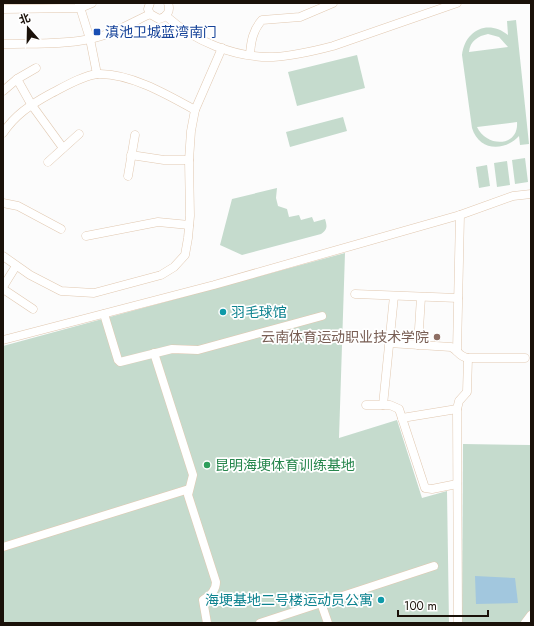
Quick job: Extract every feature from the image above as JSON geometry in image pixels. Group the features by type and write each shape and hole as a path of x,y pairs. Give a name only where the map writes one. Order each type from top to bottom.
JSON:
{"street":[{"path":"3,9 92,3"},
{"path":"150,3 148,9 150,14 159,19 166,16 170,8 168,3"},
{"path":"250,54 251,42 255,27 262,20 300,17 333,3"},
{"path":"166,16 178,27 222,48 272,57 318,50 457,3"},
{"path":"79,5 90,39 97,74"},
{"path":"3,44 48,43 90,39 112,32 150,14"},
{"path":"3,256 30,275 61,291 94,293 161,275 174,267 185,255 189,225 189,160 191,131 195,110 222,48"},
{"path":"3,91 17,79 36,68"},
{"path":"3,133 12,119 31,104 70,84 97,74 119,77 147,86 195,110"},
{"path":"17,79 31,104 63,148"},
{"path":"48,162 79,134"},
{"path":"128,176 135,135"},
{"path":"131,155 158,160 189,160"},
{"path":"3,340 214,285 460,215 498,200 531,194"},
{"path":"3,203 18,206 62,229"},
{"path":"457,351 460,215"},
{"path":"86,236 158,222 189,225"},
{"path":"16,266 3,288 33,308"},
{"path":"355,294 458,298"},
{"path":"383,404 394,296"},
{"path":"418,345 421,297"},
{"path":"104,314 118,360 125,362 172,349 198,350 322,316"},
{"path":"389,343 451,347 457,351 460,356 468,358 525,358"},
{"path":"154,353 193,475 188,495 216,582 216,587 209,596 203,600 207,623"},
{"path":"458,623 457,409 459,401 467,392 468,358"},
{"path":"366,405 383,404 396,407 402,418 425,488 432,489 457,484"},
{"path":"402,418 457,409"},
{"path":"3,547 189,489"},
{"path":"260,623 434,566"},
{"path":"321,603 328,623"},
{"path":"525,623 531,615"}],"green space":[{"path":"516,20 529,144 520,145 519,136 506,145 492,147 480,141 475,136 472,128 462,55 464,46 468,39 473,33 479,30 493,28 508,35 507,21","holes":["488,34 499,37 508,47 469,52 471,45 475,40","517,122 516,130 513,136 502,142 488,139 477,127"]},
{"path":"357,55 365,88 297,106 288,72"},
{"path":"343,117 347,131 290,147 286,132"},
{"path":"525,158 528,182 515,184 512,160"},
{"path":"507,161 510,185 497,187 494,163"},
{"path":"487,165 490,186 479,188 476,167"},
{"path":"277,188 276,198 278,206 287,209 289,217 299,215 301,220 312,217 314,222 325,219 325,231 321,234 242,255 220,245 232,199"},
{"name":"昆明海埂体育训练基地","path":"345,253 339,438 397,420 422,498 447,491 449,623 3,623 3,346"},
{"path":"463,444 531,445 531,623 462,623"}],"water":[{"path":"475,576 515,578 518,603 476,604"}],"place":[{"name":"滇池卫城蓝湾南门","path":"97,32"},
{"name":"羽毛球馆","path":"223,312"},
{"name":"云南体育运动职业技术学院","path":"437,337"},
{"name":"昆明海埂体育训练基地","path":"207,465"},
{"name":"海埂基地二号楼运动员公寓","path":"381,600"}]}
